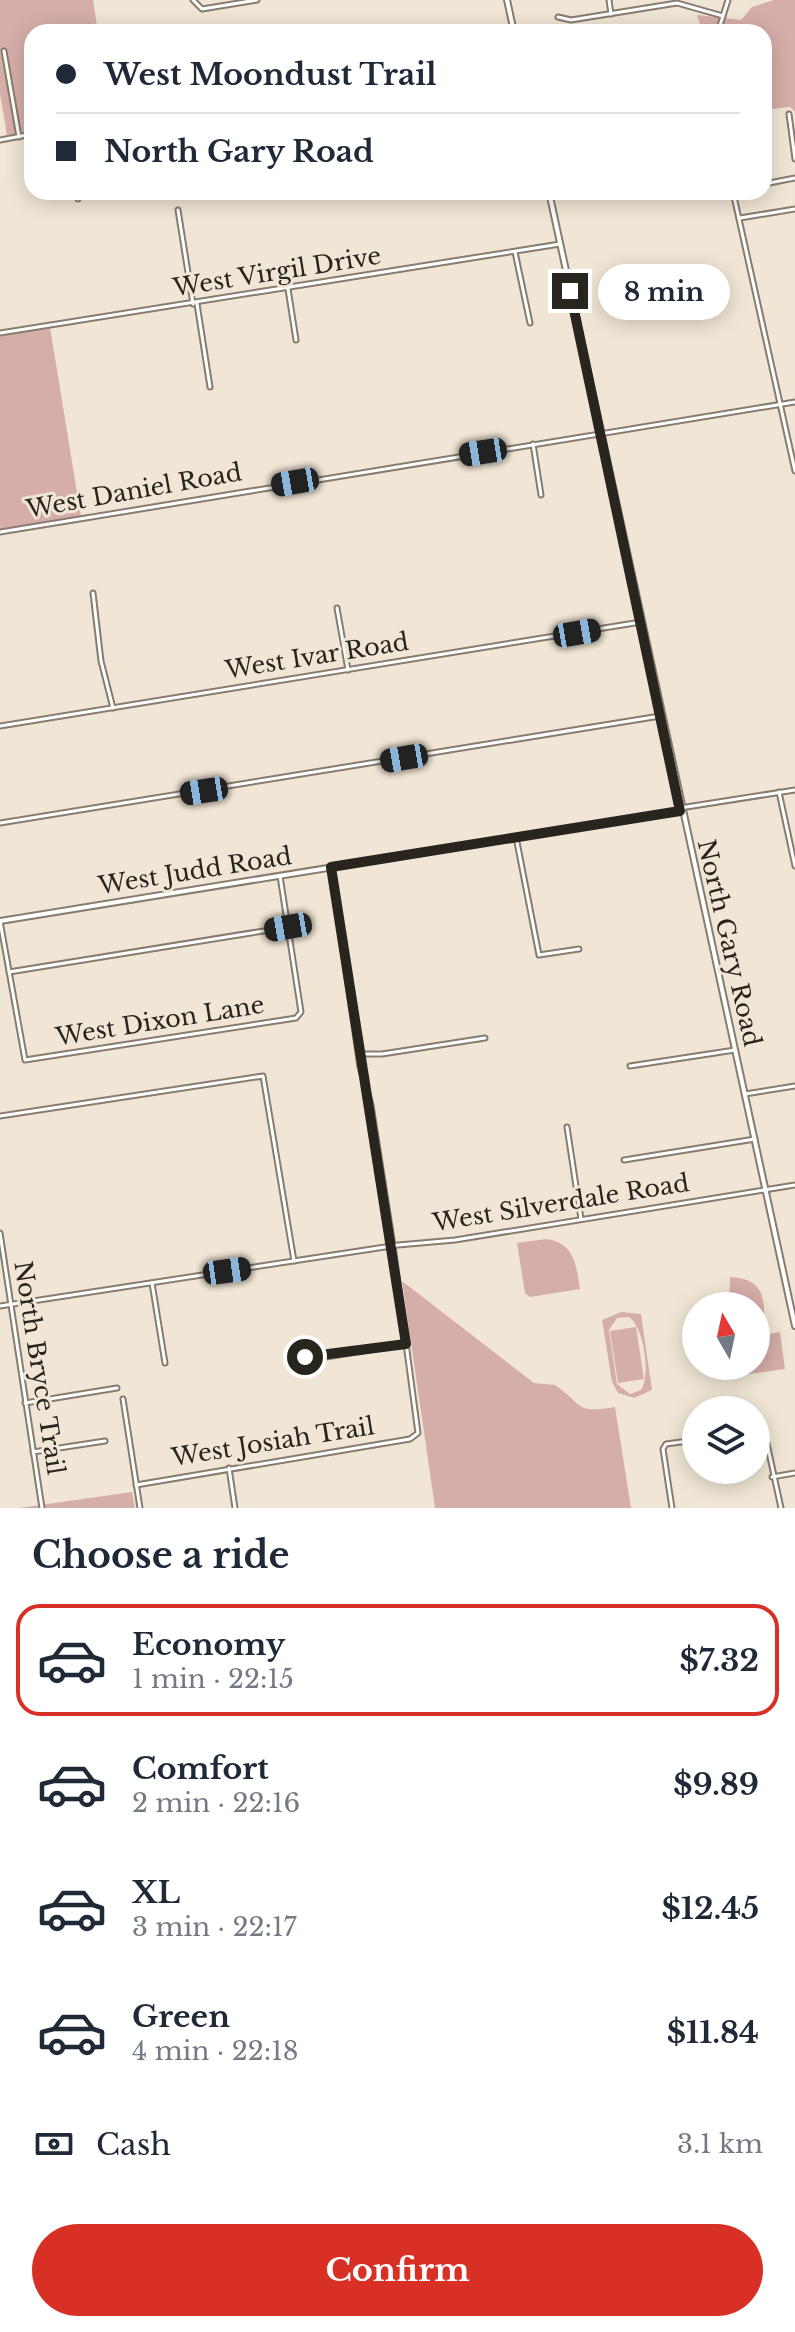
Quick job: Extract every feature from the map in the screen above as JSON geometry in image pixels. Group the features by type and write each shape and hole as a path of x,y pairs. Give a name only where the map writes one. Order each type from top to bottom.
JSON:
{"street":[{"path":"193,0 196,7 257,0"},
{"path":"507,0 512,24"},
{"path":"609,0 611,14"},
{"path":"651,0 652,7"},
{"path":"720,24 728,0"},
{"path":"558,17 571,20 677,3 723,16"},
{"path":"4,51 19,137"},
{"path":"789,114 795,159"},
{"path":"0,140 24,136"},
{"path":"772,182 795,178"},
{"name":"North Gary Road","path":"551,200 680,809 795,1326"},
{"path":"735,200 795,471"},
{"path":"739,218 795,209"},
{"path":"178,210 210,387"},
{"name":"West Virgil Drive","path":"0,333 560,244"},
{"path":"515,252 530,323"},
{"path":"288,289 296,340"},
{"name":"West Daniel Road","path":"0,532 795,402"},
{"path":"533,444 541,495"},
{"path":"93,593 101,661 113,708"},
{"path":"337,608 348,670"},
{"name":"West Ivar Road","path":"0,726 641,622"},
{"path":"0,823 660,716"},
{"name":"West Judd Road","path":"0,921 795,790"},
{"path":"779,792 795,866"},
{"path":"516,837 539,955 579,949"},
{"path":"320,1358 406,1344 331,867"},
{"path":"0,921 9,972 288,927 280,876"},
{"name":"West Dixon Lane","path":"9,972 25,1060 300,1015 288,927"},
{"path":"359,1054 382,1054 485,1038"},
{"path":"630,1066 735,1050"},
{"path":"0,1116 263,1076 294,1261"},
{"path":"745,1094 795,1086"},
{"path":"567,1127 581,1219"},
{"path":"624,1160 755,1139"},
{"name":"West Silverdale Road","path":"0,1306 795,1185"},
{"name":"North Bryce Trail","path":"0,1233 42,1508"},
{"path":"152,1283 165,1363"},
{"name":"West Josiah Trail","path":"136,1485 416,1435 406,1344"},
{"path":"25,1403 117,1388"},
{"path":"123,1399 140,1508"},
{"path":"33,1452 105,1441"},
{"path":"672,1508 664,1446 682,1443"},
{"path":"770,1465 781,1508"},
{"path":"229,1468 235,1508"},
{"path":"772,1477 795,1472"}],"shaded area":[{"path":"0,0 93,0 97,24 24,24 24,132 7,135 0,94"},
{"path":"774,0 795,0 795,112 790,107 772,109 772,24 700,24 697,15 741,20 752,7"},
{"path":"50,327 81,517 0,530 0,334"},
{"path":"546,1239 556,1241 568,1250 575,1264 580,1289 530,1297 525,1293 517,1243"},
{"path":"730,1277 752,1283 760,1292 729,1292"},
{"path":"402,1281 534,1383 555,1385 586,1408 615,1407 631,1508 435,1508"},
{"path":"621,1312 641,1314 652,1390 634,1398 618,1393 612,1382 602,1320","holes":["629,1317 634,1322 646,1363 641,1390 630,1394 617,1384 609,1330 617,1318"]},
{"path":"636,1327 644,1379 618,1383 610,1331"},
{"path":"780,1332 785,1369 770,1371 770,1334"},
{"path":"132,1492 135,1508 19,1508"}],"route":[{"path":"305,1357 320,1358 406,1344 371,1105 360,1067 331,867 680,811 570,291"}]}
